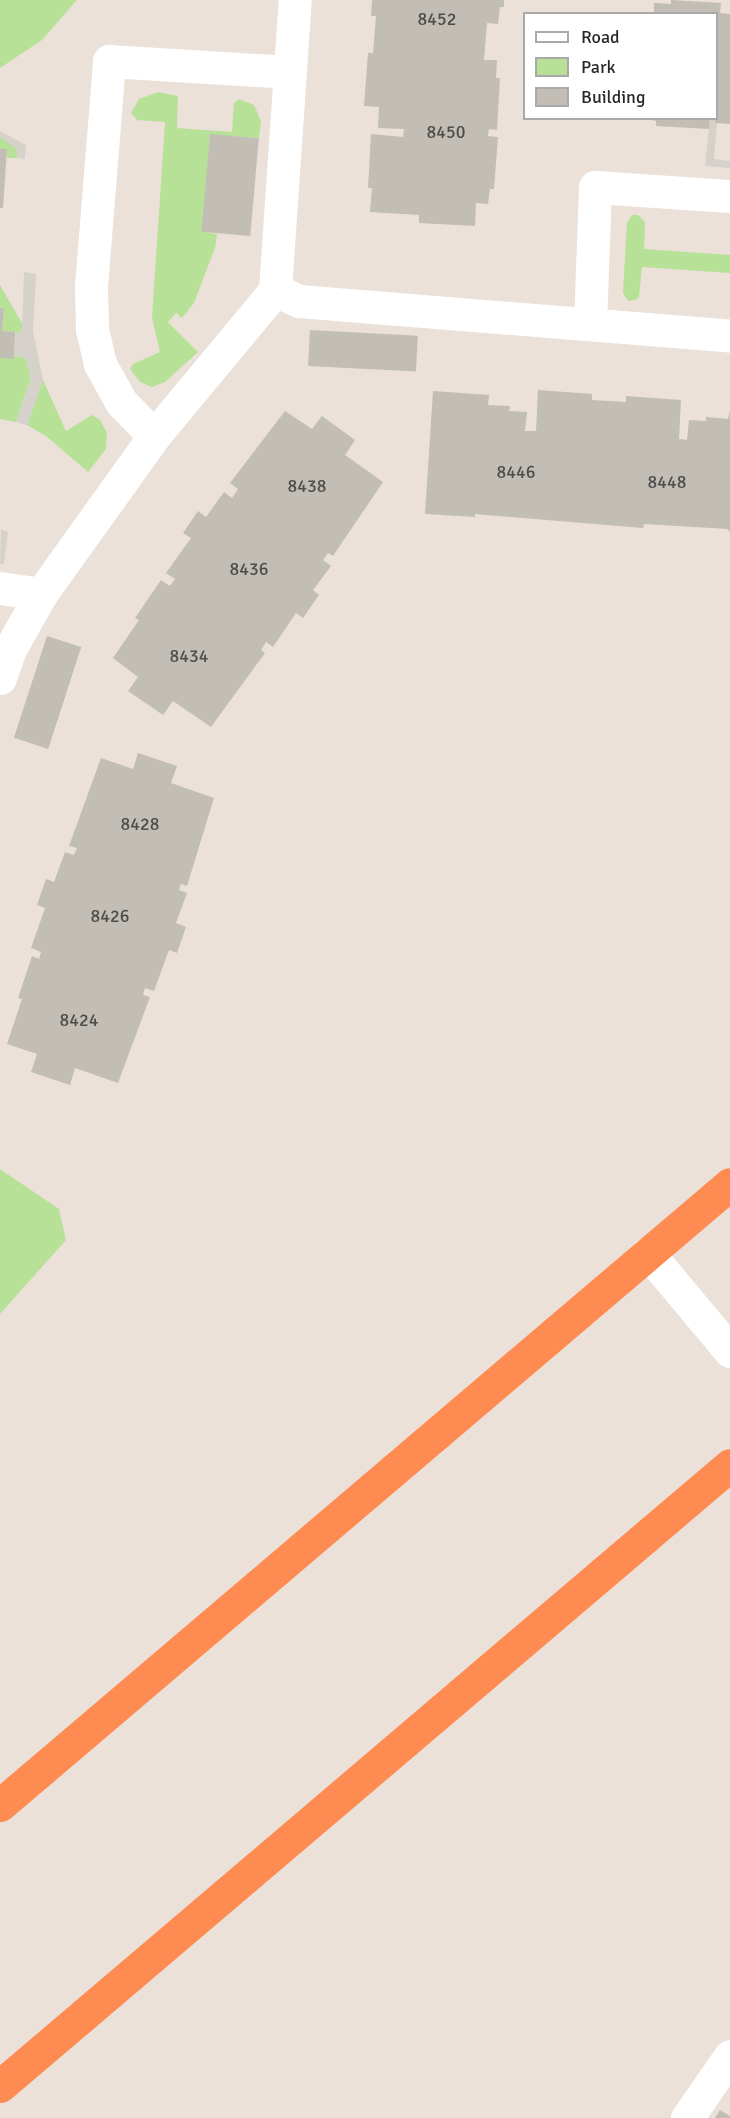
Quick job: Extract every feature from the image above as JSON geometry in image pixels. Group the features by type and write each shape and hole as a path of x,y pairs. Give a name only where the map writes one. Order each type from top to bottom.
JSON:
{"highway":[{"path":"0,1805 730,1184"},
{"path":"0,2086 730,1465"}],"lane":[{"path":"0,678 10,650 41,594 154,436 275,290 295,0"},
{"path":"154,436 121,402 100,364 92,330 91,286 110,61 290,72"},
{"path":"590,324 595,187 730,196"},
{"path":"275,290 299,301 730,336"},
{"path":"0,588 41,594"},
{"path":"648,1253 730,1352"},
{"path":"687,2118 730,2055"}],"green space":[{"path":"0,0 77,0 42,40 0,68"},
{"path":"158,92 178,96 177,128 232,132 234,103 239,99 254,105 261,121 259,138 210,135 203,232 217,234 215,248 194,303 182,318 176,313 168,322 198,352 165,382 152,387 140,382 130,369 133,364 160,352 152,318 165,122 137,120 131,113 139,99"},
{"path":"0,137 17,149 17,158 7,158 7,149 0,149"},
{"path":"632,215 638,215 645,222 644,249 730,255 730,273 642,267 639,297 628,301 623,293 627,223"},
{"path":"0,285 23,325 22,332 18,335 15,332 2,331 4,308 0,308"},
{"path":"14,355 26,358 31,379 16,422 0,419 0,358"},
{"path":"43,380 66,431 92,415 100,420 107,433 106,449 88,472 46,436 27,425"},
{"path":"0,1169 59,1209 66,1240 0,1314"}],"shaded area":[{"path":"710,120 716,120 714,159 730,161 730,168 705,166"},
{"path":"0,131 26,145 25,159 17,158 17,149 0,137"},
{"path":"24,272 36,274 33,331 43,380 27,425 16,422 31,379 26,358 14,355 15,334 22,331"},
{"path":"1,529 8,532 4,564 0,564"}],"building":[{"path":"372,0 504,0 504,7 500,7 498,24 487,23 484,60 497,60 496,78 500,78 497,130 489,129 488,136 498,137 494,189 490,189 488,204 476,203 475,226 419,223 419,215 370,212 372,188 368,188 371,134 403,137 404,129 378,128 379,107 364,106 368,53 373,53 376,16 371,16"},
{"path":"671,0 721,3 720,13 730,14 730,124 715,123 715,120 718,120 718,12 654,12 654,3 671,4"},
{"path":"651,120 710,120 709,129 656,126 656,121"},
{"path":"210,134 259,138 250,236 201,232"},
{"path":"0,149 7,149 3,208 0,208"},
{"path":"0,308 4,308 2,331 15,332 14,359 0,358"},
{"path":"310,330 418,336 416,372 308,366"},
{"path":"538,390 592,394 592,400 626,402 626,396 681,400 679,439 687,440 689,420 706,421 706,417 728,419 730,411 730,533 728,529 644,524 643,528 475,514 475,517 425,514 433,391 489,395 488,405 510,406 509,411 527,412 525,431 536,431"},
{"path":"285,411 312,429 322,416 355,440 345,455 383,482 333,556 328,553 323,560 331,566 313,590 319,595 303,618 296,613 273,647 266,642 261,650 265,653 211,727 173,701 163,715 128,691 138,677 113,658 139,620 135,618 161,580 170,586 175,579 166,573 191,538 183,533 198,511 206,517 224,492 232,498 238,489 230,483"},
{"path":"47,636 81,647 48,749 14,738"},
{"path":"138,753 177,766 171,783 214,798 187,886 181,884 179,890 187,893 176,923 186,927 177,953 169,950 154,991 145,988 143,995 150,997 118,1083 75,1068 70,1085 31,1072 37,1054 7,1044 22,999 18,998 32,956 39,959 41,952 31,948 45,908 37,905 46,879 54,882 65,852 74,855 77,848 69,846 101,758 133,769"},
{"path":"720,2110 730,2116 730,2118 715,2118"}]}
